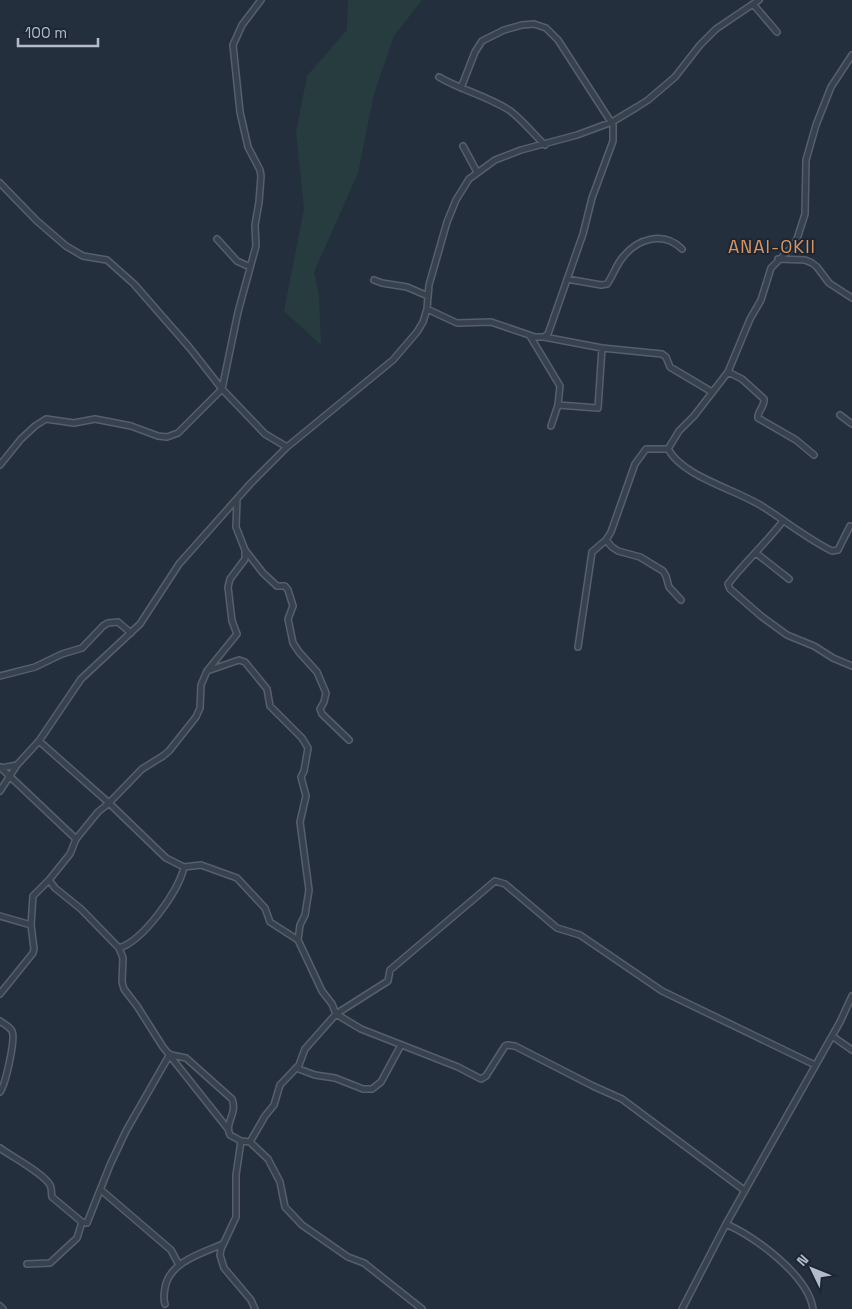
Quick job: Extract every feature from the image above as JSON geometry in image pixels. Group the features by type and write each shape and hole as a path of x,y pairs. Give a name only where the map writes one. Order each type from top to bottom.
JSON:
{"street":[{"path":"0,465 35,426 46,419 74,423 95,419 130,426 151,434 166,437 178,433 222,389 238,312 256,246 254,225 259,202 261,176 260,170 248,147 240,112 232,46 242,24 261,0"},
{"path":"0,791 17,765 39,741 81,679 131,633 150,610 179,564 237,499 287,447 392,360 416,332 423,322 427,309 434,264 456,200 469,179 495,160 504,156 578,135 612,122 648,100 675,77 710,34 759,0"},
{"path":"753,4 777,32"},
{"path":"460,88 475,52 482,41 504,30 534,24 546,28 558,40 593,96 612,122 614,128 613,141 592,198 583,234 548,334 544,337"},
{"path":"668,449 679,431 694,416 728,372 750,319 761,300 771,268 795,243 802,226 807,204 806,174 809,150 823,105 831,87 852,55"},
{"path":"439,77 510,111 545,145"},
{"path":"463,146 477,172"},
{"path":"0,183 37,221 66,246 83,256 107,260 134,284 189,347 222,389 266,434 287,447"},
{"path":"567,279 601,285 606,284 624,255 635,246 649,239 667,239 682,249"},
{"path":"217,240 237,261 250,267"},
{"path":"778,259 805,260 812,263 830,283 852,298"},
{"path":"374,280 407,287 428,296"},
{"path":"427,309 457,323 492,322 530,336 602,348 662,354 666,357 670,367 712,392"},
{"path":"530,336 560,386 558,405 551,426"},
{"path":"558,405 598,408 602,348"},
{"path":"728,372 742,379 764,400 758,418 796,440 814,456"},
{"path":"840,415 852,424"},
{"path":"578,647 592,554 611,532 637,459 646,450 655,448 668,449"},
{"path":"668,449 672,456 683,465 726,490 752,500 801,534 832,551 838,550 850,526"},
{"path":"237,499 236,526 245,550 264,574 277,586 285,586 288,590 293,606 288,619 293,643 317,672 326,693 320,709 322,714 349,740"},
{"path":"783,521 728,584 730,589 761,616 787,635 814,646 833,658 852,666"},
{"path":"606,540 618,551 640,557 663,571 669,587 681,600"},
{"path":"0,994 33,953 33,896 70,854 76,839 98,812 142,769 169,751 196,717 200,708 201,685 207,671 237,632 232,621 228,587 230,579 244,561 245,550"},
{"path":"756,553 789,579"},
{"path":"0,676 35,667 62,654 84,647 108,623 118,622 131,633"},
{"path":"207,671 239,660 245,662 267,690 270,706 302,738 308,748 302,777 306,796 300,822 309,890 306,915 300,925 298,940"},
{"path":"39,741 109,803 166,858 184,867 196,864 201,865 237,878 246,886 265,908 270,922 298,940 336,1014 361,1029 458,1067 481,1079 486,1076 505,1046 515,1046 622,1099 744,1190"},
{"path":"0,767 17,765"},
{"path":"0,767 76,839"},
{"path":"119,948 128,944 160,912 177,886 184,867"},
{"path":"49,880 55,888 81,909 119,948 122,958 122,982 124,989 156,1037 228,1129 232,1138 241,1142 250,1142 268,1159 280,1182 285,1207 302,1224 348,1258 364,1263 422,1309"},
{"path":"250,1142 264,1116 274,1105 280,1085 300,1063 305,1049 336,1014 388,981 390,970 495,881 505,884 557,928 580,935 662,991 815,1065"},
{"path":"0,916 32,925"},
{"path":"682,1309 744,1190 845,1013 852,996"},
{"path":"0,1021 11,1030 13,1050 0,1092"},
{"path":"832,1036 852,1050"},
{"path":"296,1068 315,1075 335,1078 363,1090 372,1090 382,1082 401,1045"},
{"path":"170,1054 186,1058 232,1099 234,1112 228,1129"},
{"path":"0,1148 50,1184 52,1197 82,1222 89,1221 110,1165 126,1131 170,1054"},
{"path":"241,1142 236,1175 236,1217 220,1252 222,1264 251,1300 255,1309"},
{"path":"101,1190 171,1250 179,1266"},
{"path":"27,1264 50,1263 77,1238 82,1222"},
{"path":"726,1224 743,1233 784,1264 807,1291 812,1301 813,1309"},
{"path":"165,1304 163,1298 167,1279 179,1266 191,1257 223,1244"},
{"path":"0,1306 3,1309"}],"green space":[{"path":"348,0 422,0 394,36 374,94 358,173 314,272 319,296 321,345 284,311 304,209 296,132 307,76 347,30"}],"district":[{"name":"ANAI-OKII","path":"772,247"}]}
